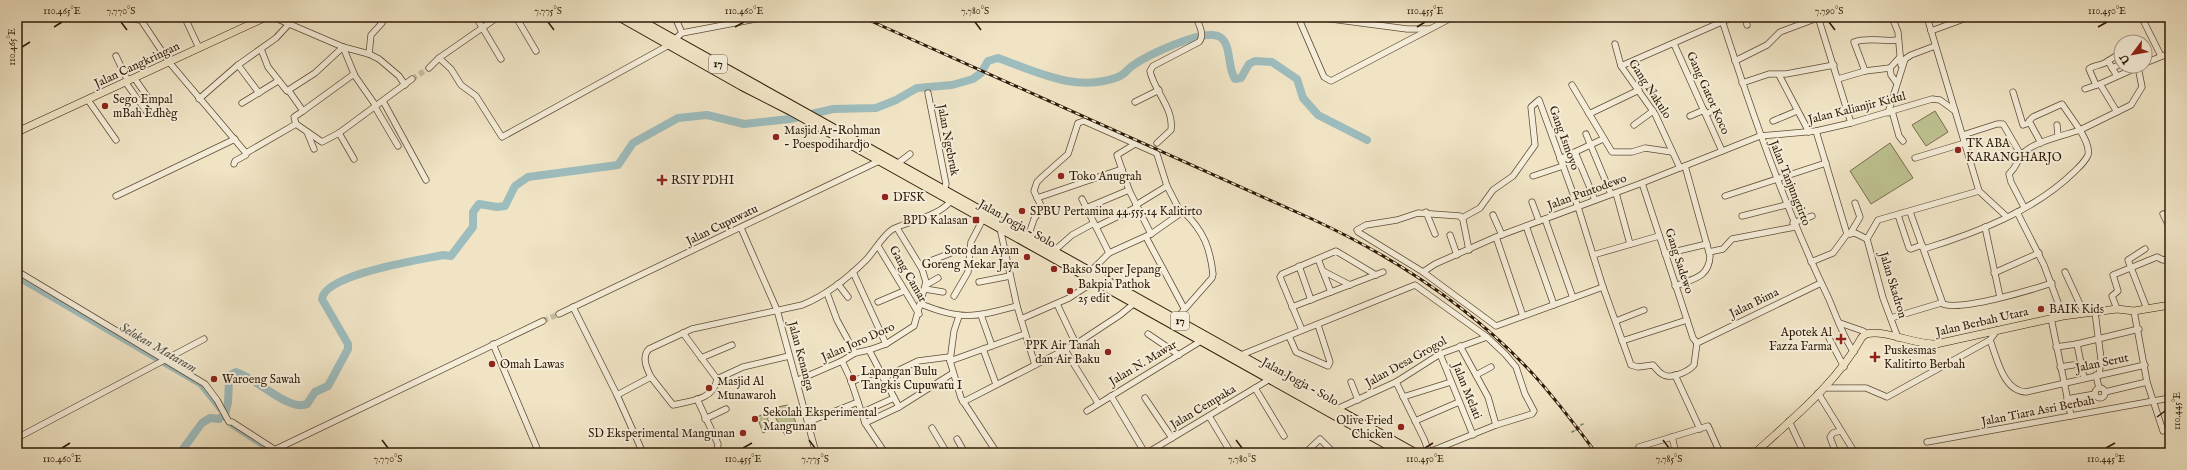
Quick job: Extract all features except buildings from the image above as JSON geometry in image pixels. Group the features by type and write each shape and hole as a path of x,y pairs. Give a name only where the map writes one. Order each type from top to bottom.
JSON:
{"highway":[{"name":"Jalan Jogja - Solo","path":"620,17 671,42"},
{"name":"Jalan Jogja - Solo","path":"637,18 691,54 817,119 897,164 951,201 983,219 1095,281 1176,319 1415,453"},
{"name":"Jalan Jogja - Solo","path":"795,109 808,120 879,161 944,190 1091,271 1201,341 1400,452"}],"main road":[{"name":"Jalan Cangkringan","path":"17,132 266,17"},
{"name":"Jalan Berbah Utara","path":"1866,334 1883,334 1925,344 1936,344 2063,316 2117,309 2134,311 2170,305"},
{"path":"1755,453 1789,422 1844,367 1866,334"}],"street":[{"path":"111,17 142,18 169,62 246,153"},
{"path":"272,17 343,47 369,54 388,66 405,84"},
{"path":"369,54 371,35 382,23 376,17"},
{"path":"476,17 501,59"},
{"path":"429,68 439,58 483,29 498,17"},
{"path":"516,17 536,51"},
{"path":"675,17 682,33"},
{"path":"439,58 451,69 461,85 476,96 502,137 671,42 682,33 766,17"},
{"path":"1156,148 1171,127 1168,110 1150,73 1152,67 1199,42 1202,34 1196,17"},
{"path":"1298,17 1324,77 1331,81 1453,17"},
{"path":"1316,17 1407,29 1431,29"},
{"path":"1621,66 1674,44 1722,19 1733,17"},
{"path":"1745,17 1747,25"},
{"path":"1735,61 1767,45 1780,32 1819,17 1850,123"},
{"path":"1892,17 1898,32 1901,66"},
{"path":"1926,17 1979,191 2006,216"},
{"path":"1931,31 1969,17"},
{"path":"185,18 199,48"},
{"name":"Jalan Tanjungtirto","path":"1722,19 1742,83 1776,181 1794,225 1854,352"},
{"path":"2144,22 2161,56"},
{"path":"199,99 238,65 276,38 289,24"},
{"path":"1865,71 1854,42 1875,38 1883,41 1898,40"},
{"name":"Gang Nakulo","path":"1615,44 1621,66 1653,111 1672,152 1682,167 1709,252"},
{"name":"Gang Gatot Koco","path":"1674,44 1722,151"},
{"path":"1903,140 1899,136 1890,112 1901,66 1905,59 1911,54 1935,46"},
{"path":"343,47 354,74 398,146"},
{"path":"289,91 315,73 343,47"},
{"path":"261,49 268,67 278,82 285,91 289,91 303,111"},
{"path":"2153,60 2170,53"},
{"path":"116,56 149,115"},
{"path":"1838,79 1865,71 1890,68 1900,57"},
{"path":"2113,58 2089,68 2098,85 2117,112"},
{"path":"2108,61 2117,76"},
{"path":"238,65 259,93"},
{"path":"1742,83 1768,74 1780,75 1834,65"},
{"path":"1890,68 1891,75 1896,82"},
{"path":"354,74 294,117 296,124 321,142 339,132 412,79"},
{"path":"2085,89 2098,85 2121,74"},
{"path":"2024,208 2008,175 2018,164 2021,155 2058,135 2065,135 2080,130 2131,105 2140,91 2142,82 2140,74"},
{"path":"1780,75 1797,112 1809,132"},
{"path":"130,81 156,109"},
{"path":"242,103 278,82"},
{"path":"1572,85 1603,139 1614,154 1645,148 1672,152"},
{"path":"1135,102 1159,90"},
{"path":"1588,114 1639,90"},
{"path":"1898,215 1911,250 1985,227 2024,208 2070,177 2086,159 2088,154 2087,146 2080,130 2061,103 2031,118 2028,123 2023,125 2013,92"},
{"name":"Jalan Ngebruk","path":"928,93 946,184 944,190"},
{"name":"Jalan Kalianjir Kidul","path":"1760,136 1816,131 1936,99 1955,111"},
{"path":"88,100 116,140"},
{"name":"Gang Ismoyo","path":"1462,218 1480,208 1493,190 1513,176 1535,145 1536,136 1530,115 1531,107 1539,100 1578,207 1603,287 1632,366 1638,367 1653,365 1662,375 1668,377 1675,375"},
{"path":"383,101 426,180"},
{"path":"1690,116 1714,110"},
{"path":"1634,125 1653,111"},
{"path":"1773,121 1797,112"},
{"path":"1028,237 1034,219 1042,208 1034,191 1037,182 1068,154 1078,123 1084,121 1135,144 1156,148"},
{"path":"2028,123 2042,143"},
{"path":"234,164 235,161 246,155 246,153 296,124"},
{"path":"1963,135 1997,124 2003,124 2021,155"},
{"path":"2057,125 2058,135"},
{"path":"1816,131 1848,234"},
{"path":"307,132 314,149"},
{"path":"339,132 354,159"},
{"path":"1586,134 1592,144 1613,194 1630,244"},
{"name":"Jalan Puntodewo","path":"1423,272 1435,264 1499,236 1642,183 1760,136"},
{"path":"116,196 235,139"},
{"path":"1560,160 1603,139"},
{"path":"1915,158 1965,143"},
{"path":"1135,144 1117,156 1148,236 1184,308"},
{"path":"1156,148 1167,186 1182,213 1191,220 1209,248 1212,278 1184,308 1176,319"},
{"path":"1575,152 1595,200"},
{"path":"897,164 910,154"},
{"name":"Jalan Cupuwatu","path":"559,314 879,161"},
{"path":"1725,196 1776,181 1826,163"},
{"path":"1533,176 1563,166"},
{"path":"1037,198 1122,169"},
{"name":"Gang Sadewo","path":"1642,183 1675,286 1693,338 1697,343"},
{"path":"1054,251 1072,235 1136,206 1167,186"},
{"path":"1086,208 1129,190"},
{"path":"1848,234 1855,233 1867,239 1878,220 1979,191"},
{"path":"1082,199 1109,253"},
{"path":"789,356 743,367 717,380 714,390 697,399 671,404 651,377 645,361 647,352 683,333 719,322 802,305 827,293 853,272 890,231 940,211 951,201"},
{"path":"1532,202 1542,220 1573,298"},
{"path":"1811,262 1833,253 1848,234 1860,216 1855,203"},
{"path":"1742,216 1786,205"},
{"path":"1426,212 1435,234"},
{"path":"1469,250 1462,218 1460,216 1426,212 1418,213 1397,220 1366,225 1357,230 1423,272 1496,326 1603,287"},
{"path":"1910,212 1941,303"},
{"path":"2017,212 2039,253 2052,283 2063,316"},
{"path":"1091,271 1109,253 1148,236 1182,213"},
{"path":"2162,214 2170,228"},
{"path":"1493,215 1523,316"},
{"path":"1675,286 1703,274 1710,264 1709,252 1723,249 1732,239 1794,225 1812,216"},
{"path":"954,296 968,272 972,242 983,219"},
{"path":"1526,226 1554,305"},
{"path":"1985,227 2000,297"},
{"name":"Jalan Kenanga","path":"741,228 777,310 789,356 798,380 816,453"},
{"path":"897,228 925,274 925,287"},
{"path":"1000,228 1020,319 1035,364"},
{"path":"1450,235 1457,255"},
{"path":"1593,255 1659,236"},
{"name":"Jalan Skadron","path":"1867,239 1883,298 1898,338"},
{"path":"1665,254 1707,244"},
{"name":"Gang Camar","path":"878,246 919,314"},
{"path":"2145,249 2129,258 2147,309"},
{"path":"1302,330 1280,276 1299,266 1336,252 1376,275"},
{"path":"920,265 952,253"},
{"path":"1994,273 2039,253"},
{"path":"2117,309 2112,296 2118,290 2112,277 2131,267 2157,257 2163,260 2170,259"},
{"path":"1318,259 1331,292"},
{"path":"1299,266 1311,300"},
{"path":"17,271 205,384 217,400 229,422 232,422 271,451 280,453"},
{"path":"1323,271 1350,284"},
{"path":"853,272 886,344"},
{"path":"1292,308 1383,272"},
{"path":"2065,272 2084,313"},
{"path":"979,282 1010,276"},
{"path":"925,287 938,278"},
{"path":"1020,319 1082,292 1095,281"},
{"name":"Jalan Bima","path":"1697,343 1821,283"},
{"path":"1891,318 1941,303 1953,306 2000,297 2052,283"},
{"path":"838,284 848,297"},
{"path":"1242,355 1415,285 1487,337 1516,367 1525,394 1534,411 1532,414 1496,425 1473,436 1427,452 1415,421 1396,382"},
{"path":"925,287 943,292"},
{"name":"Jalan Joro Doro","path":"798,380 842,361 855,353 886,344 911,330 919,314 925,287"},
{"path":"878,302 904,291"},
{"path":"827,293 837,320 855,353"},
{"path":"963,402 1076,344 1137,301"},
{"path":"921,304 938,311 959,316 981,315 1017,306"},
{"path":"1057,304 1076,344"},
{"path":"573,307 617,395 643,453"},
{"path":"1616,321 1644,310"},
{"path":"2134,311 2139,329 2144,365 2152,402 2163,430"},
{"path":"2067,399 2095,394 2099,388 2097,375 2101,359 2095,312"},
{"path":"981,315 992,346"},
{"path":"959,316 950,359 953,373 963,402 997,453"},
{"path":"2051,318 2070,416"},
{"path":"1622,341 1687,320"},
{"path":"271,451 543,321"},
{"path":"1840,323 1863,331 1866,334"},
{"path":"1289,336 1296,352 1328,366 1330,362 1318,324"},
{"path":"2056,347 2077,344 2139,329"},
{"path":"1854,453 1840,431 1821,391 1866,388 1887,397 1990,340 1997,330"},
{"path":"683,333 717,380"},
{"path":"883,378 911,364 928,359 950,359 1025,334"},
{"path":"1148,334 1179,355"},
{"name":"Jalan Desa Grogol","path":"1337,409 1396,382 1440,354 1487,337"},
{"path":"1829,338 1844,367"},
{"path":"17,438 204,339"},
{"name":"Jalan Serut","path":"1990,340 2008,383 2015,390 2026,392 2064,382 2144,365"},
{"name":"Jalan N. Mawar","path":"1086,411 1201,341"},
{"path":"1697,343 1694,365 1688,370 1675,375 1700,428"},
{"path":"493,344 539,453"},
{"path":"2077,344 2084,378"},
{"path":"702,358 732,345"},
{"path":"1460,346 1491,404 1496,425"},
{"path":"983,349 996,384"},
{"path":"869,350 899,407"},
{"path":"1065,350 1098,403"},
{"name":"Jalan Melati","path":"1440,354 1473,436"},
{"path":"842,361 865,423 885,453"},
{"path":"2060,367 2073,365"},
{"path":"1476,375 1491,367"},
{"path":"851,382 879,371"},
{"path":"865,423 899,407 953,373"},
{"path":"617,395 651,377"},
{"name":"Jalan Cempaka","path":"1146,453 1270,379"},
{"path":"1351,382 1358,400"},
{"path":"1403,397 1451,382"},
{"path":"2099,388 2105,392 2148,382"},
{"path":"1255,388 1284,436"},
{"path":"2101,398 2104,397 2105,392"},
{"path":"2095,394 2097,398 2101,398"},
{"path":"1111,396 1146,453"},
{"path":"861,413 894,398"},
{"path":"1145,398 1172,438"},
{"path":"2101,398 2103,409"},
{"name":"Jalan Tiara Asri Berbah","path":"1927,442 2170,398"},
{"path":"697,399 718,444 717,453"},
{"path":"808,422 858,402"},
{"path":"1415,421 1459,402"},
{"path":"706,419 726,409"},
{"path":"1209,416 1232,453"},
{"path":"1789,422 1804,453"},
{"path":"1639,447 1708,426 1720,453"},
{"path":"932,428 947,453"},
{"path":"1836,453 1830,437 1833,433 1840,431"},
{"path":"1672,437 1676,453"},
{"path":"957,439 965,453"},
{"path":"1305,453 1320,439 1333,453"}],"green space":[{"path":"1935,111 1948,132 1926,146 1912,125"},
{"path":"1890,143 1913,178 1871,204 1850,171"},
{"path":"788,405 799,429 785,435 773,413 777,407"},
{"path":"770,411 772,415 767,418 772,428 763,433 757,417"}],"waterway":[{"path":"180,453 202,423 210,418 219,419 225,414 228,403 229,381 231,375 236,372 253,380 282,399 300,405 307,404 315,392 328,386 348,349 348,344 322,299 327,290 339,282 356,275 443,255 451,256 473,227 473,212 479,204 497,207 505,206 515,186 528,177 618,165 633,143 678,118 707,115 744,124 790,119 833,109 876,108 896,100 917,88 952,85 973,79 981,73 988,61 998,58 1057,79 1087,83 1102,81 1120,76 1139,61 1176,44 1189,39 1212,35 1220,37 1224,41 1235,79 1241,78 1249,64 1255,61 1272,62 1297,79 1303,98 1318,115 1367,140"},
{"name":"Selokan Mataram","path":"17,278 200,385 220,410"},
{"name":"Selokan Mataram","path":"228,421 232,426 273,453"}],"tunnel":[{"path":"412,79 429,68"},
{"path":"543,321 559,314"}],"railway":[{"path":"862,17 1312,219 1401,267 1430,285 1457,305 1508,349 1549,392 1596,453"}],"place":[{"name":"Sego Empal mBah Èdhèg","path":"105,106"},
{"name":"Masjid Ar-Rohman - Poespodihardjo","path":"776,137"},
{"name":"TK ABA KARANGHARJO","path":"1958,150"},
{"name":"Toko Anugrah","path":"1061,176"},
{"name":"RSIY PDHI","path":"662,180"},
{"name":"DFSK","path":"885,197"},
{"name":"SPBU Pertamina 44.555.14 Kalitirto","path":"1022,211"},
{"name":"BPD Kalasan","path":"976,220"},
{"name":"Soto dan Ayam Goreng Mekar Jaya","path":"1027,257"},
{"name":"Bakso Super Jepang","path":"1054,269"},
{"name":"Bakpia Pathok 25 edit","path":"1070,291"},
{"name":"BAIK Kids","path":"2041,309"},
{"name":"Apotek Al Fazza Farma","path":"1841,339"},
{"name":"PPK Air Tanah dan Air Baku","path":"1108,352"},
{"name":"Puskesmas Kalitirto Berbah","path":"1875,357"},
{"name":"Omah Lawas","path":"492,364"},
{"name":"Lapangan Bulu Tangkis Cupuwatu I","path":"853,378"},
{"name":"Waroeng Sawah","path":"214,379"},
{"name":"Masjid Al Munawaroh","path":"709,388"},
{"name":"Sekolah Eksperimental Mangunan","path":"755,419"},
{"name":"Olive Fried Chicken","path":"1401,427"},
{"name":"SD Eksperimental Mangunan","path":"743,433"}]}
